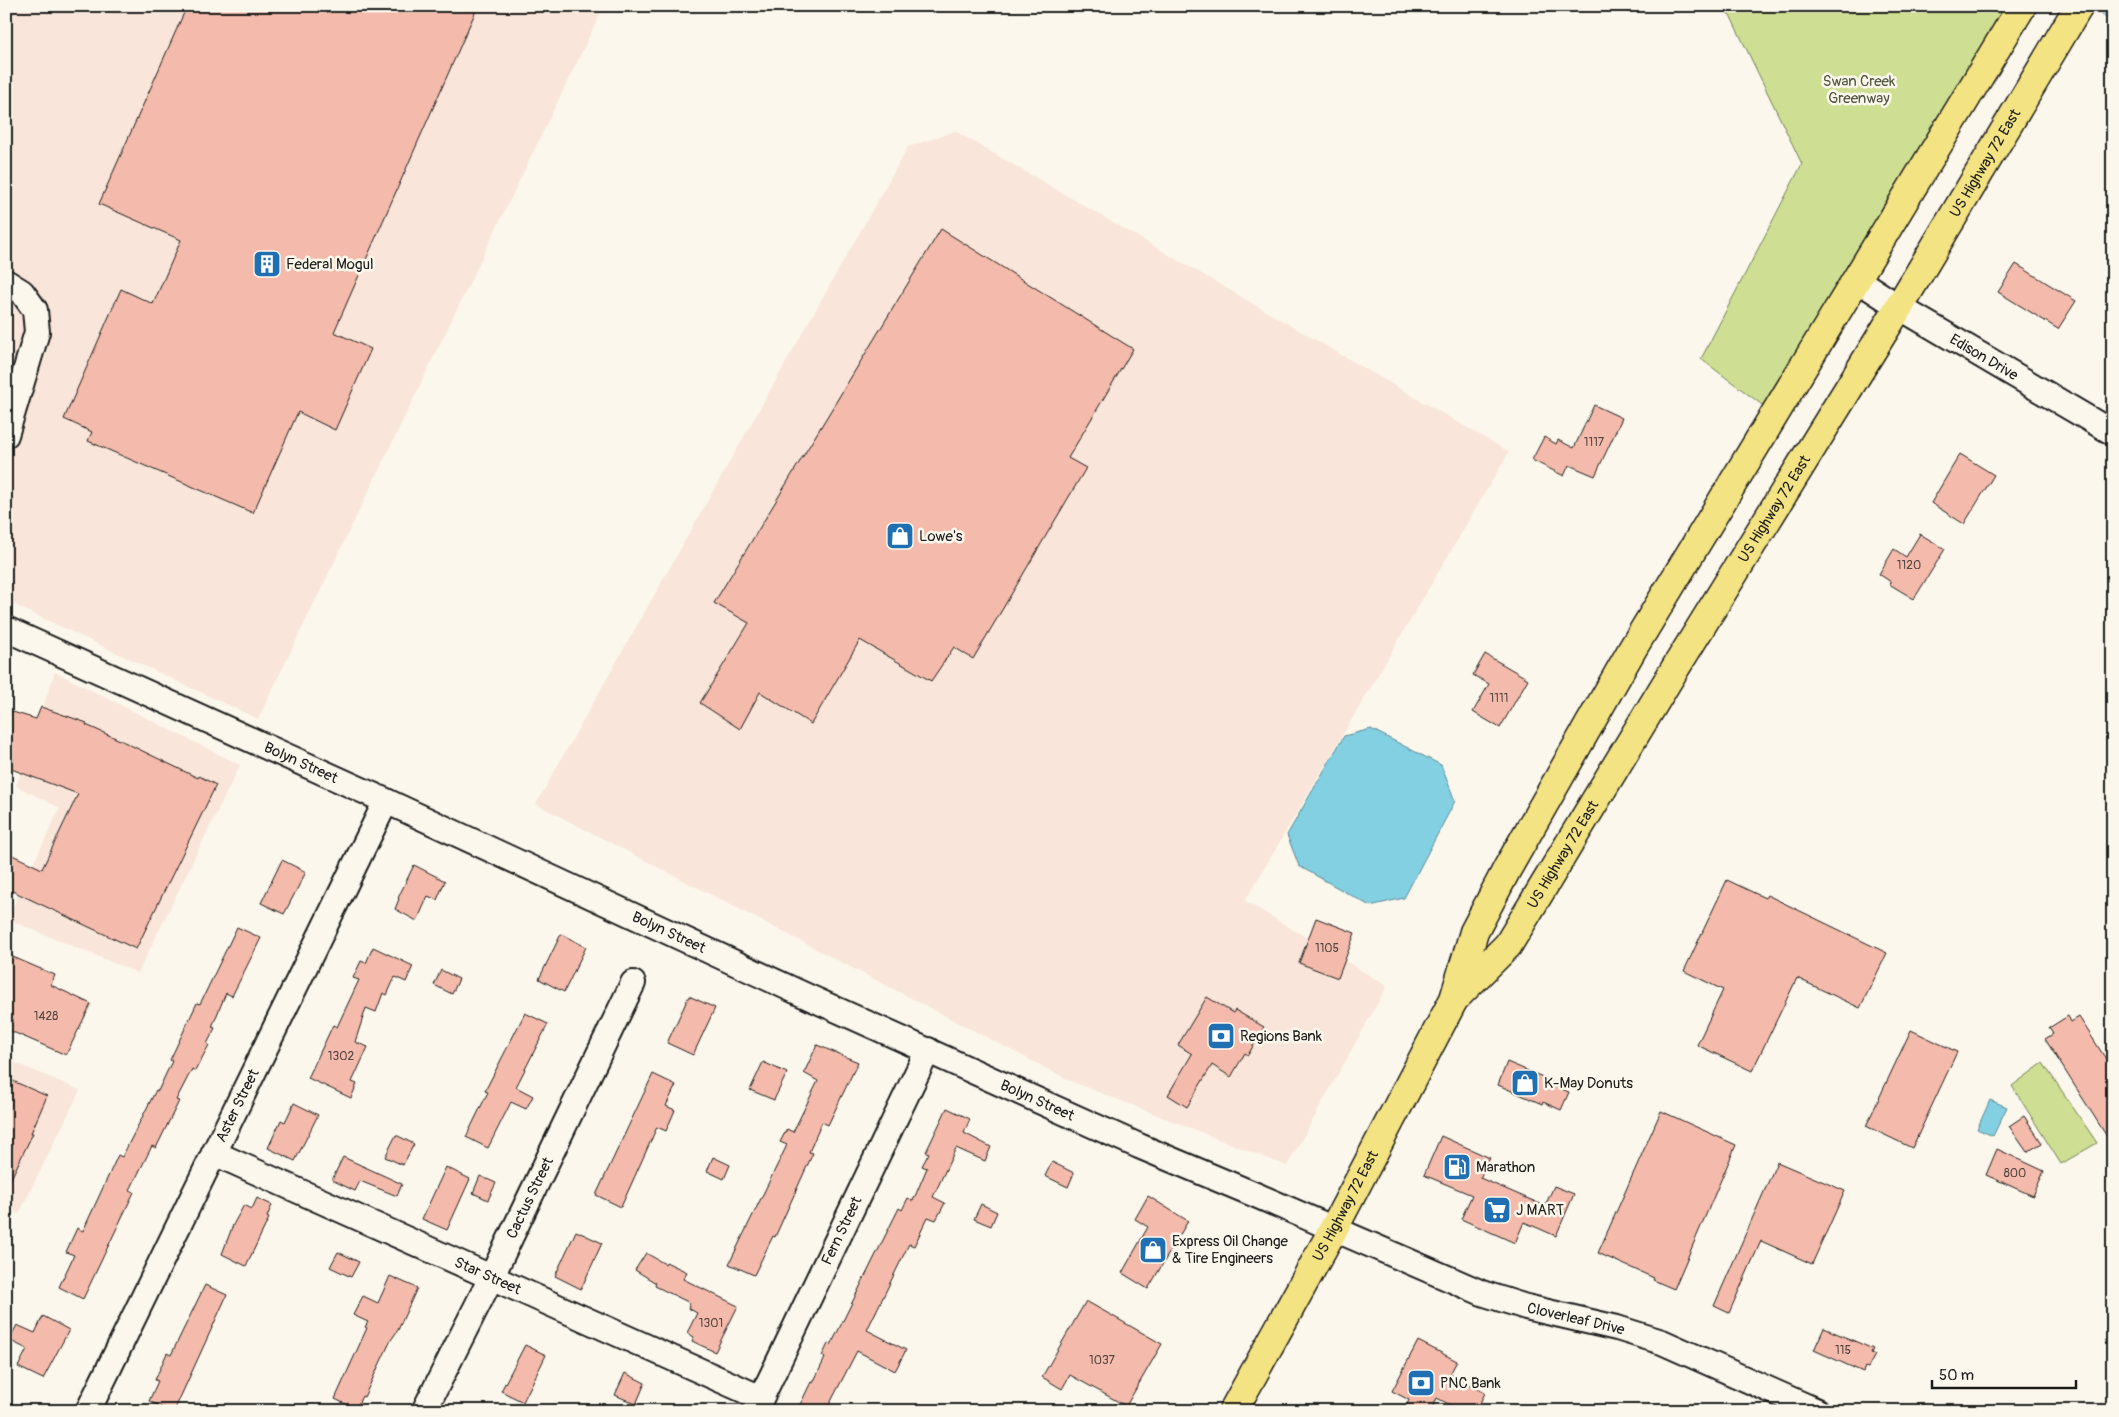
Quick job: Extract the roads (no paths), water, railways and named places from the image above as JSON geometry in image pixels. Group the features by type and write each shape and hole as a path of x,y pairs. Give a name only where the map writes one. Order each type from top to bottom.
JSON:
{"highway":[{"name":"US Highway 72 East","path":"1233,1411 1333,1230 1454,999 1474,932 1507,869 1633,648 2022,6"},
{"name":"US Highway 72 East","path":"1454,999 1508,945 1676,667 1899,307 2079,6"}],"street":[{"name":"Edison Drive","path":"1856,279 1899,307 2113,433"},
{"path":"6,282 22,292 35,310 37,332 6,435"},
{"name":"Bolyn Street","path":"6,629 386,801 793,990 1130,1142 1333,1230"},
{"name":"Aster Street","path":"88,1411 386,801"},
{"name":"Cactus Street","path":"424,1411 491,1278 633,983"},
{"name":"Fern Street","path":"758,1404 928,1050"},
{"name":"Star Street","path":"214,1153 491,1278 758,1404"},
{"name":"Cloverleaf Drive","path":"1333,1230 1482,1293 1526,1307 1617,1328 1662,1342 1817,1411"}],"water":[{"path":"2092,6 2113,6 2113,24"},
{"path":"1371,729 1441,765 1455,801 1404,898 1370,906 1299,866 1287,835 1344,736"},
{"path":"1990,1100 2007,1107 1993,1136 1977,1129"}],"place":[{"name":"Federal Mogul","path":"267,264"},
{"name":"Lowe's","path":"900,536"},
{"name":"Regions Bank","path":"1221,1036"},
{"name":"K-May Donuts","path":"1525,1083"},
{"name":"Marathon","path":"1457,1167"},
{"name":"J MART","path":"1497,1210"},
{"name":"Express Oil Change & Tire Engineers","path":"1153,1250"},
{"name":"PNC Bank","path":"1421,1383"}],"park label":[{"name":"Swan Creek Greenway","path":"1859,90"}]}
